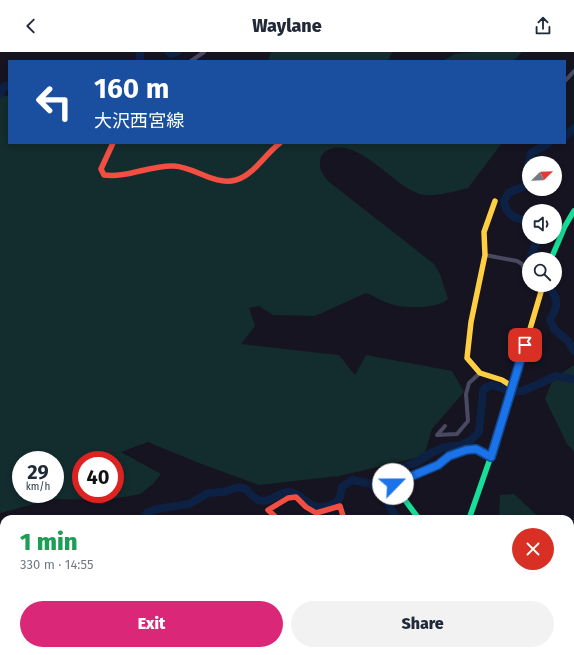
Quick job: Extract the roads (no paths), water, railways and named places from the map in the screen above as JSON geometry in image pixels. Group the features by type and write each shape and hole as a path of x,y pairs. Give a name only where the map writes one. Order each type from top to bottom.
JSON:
{"street":[{"path":"192,60 204,52"},
{"path":"566,80 574,71"},
{"path":"113,144 101,169 104,174 110,176 174,166 218,179 235,181 248,175 271,150 279,144"},
{"path":"495,201 484,232 485,255 470,322 467,358 480,373 502,380 512,389"},
{"path":"554,252 565,226 574,211"},
{"path":"485,255 517,261 522,264"},
{"path":"470,515 491,457 541,292"},
{"path":"445,426 437,435 457,434 468,421 466,394 469,383 480,373"},
{"path":"416,515 393,484 438,465 449,456 466,450 476,449 491,457"},
{"path":"274,515 268,510 288,498 296,497 306,507 316,513 340,506 343,515"}],"waterway":[{"path":"140,52 140,60"},
{"path":"169,52 171,54 177,52"},
{"path":"0,94 5,86 8,85"},
{"path":"566,135 574,128"},
{"path":"530,156 531,153 547,144"},
{"path":"522,187 508,193 504,201 509,213 516,218 522,219"},
{"path":"532,252 536,244"},
{"path":"552,292 556,300 556,309 550,320 555,330 568,341 574,351"},
{"path":"395,515 386,500 377,492 372,484 382,475 415,463 433,452 445,447 461,445 471,440 479,432 483,391 485,388 492,385 512,391 523,391 556,376 574,379"},
{"path":"146,515 157,509 189,504 208,493 224,492 238,487 246,489 259,500 269,500 278,495 290,492 314,506 320,507 336,503 340,497 342,487 352,480 372,484"}]}
